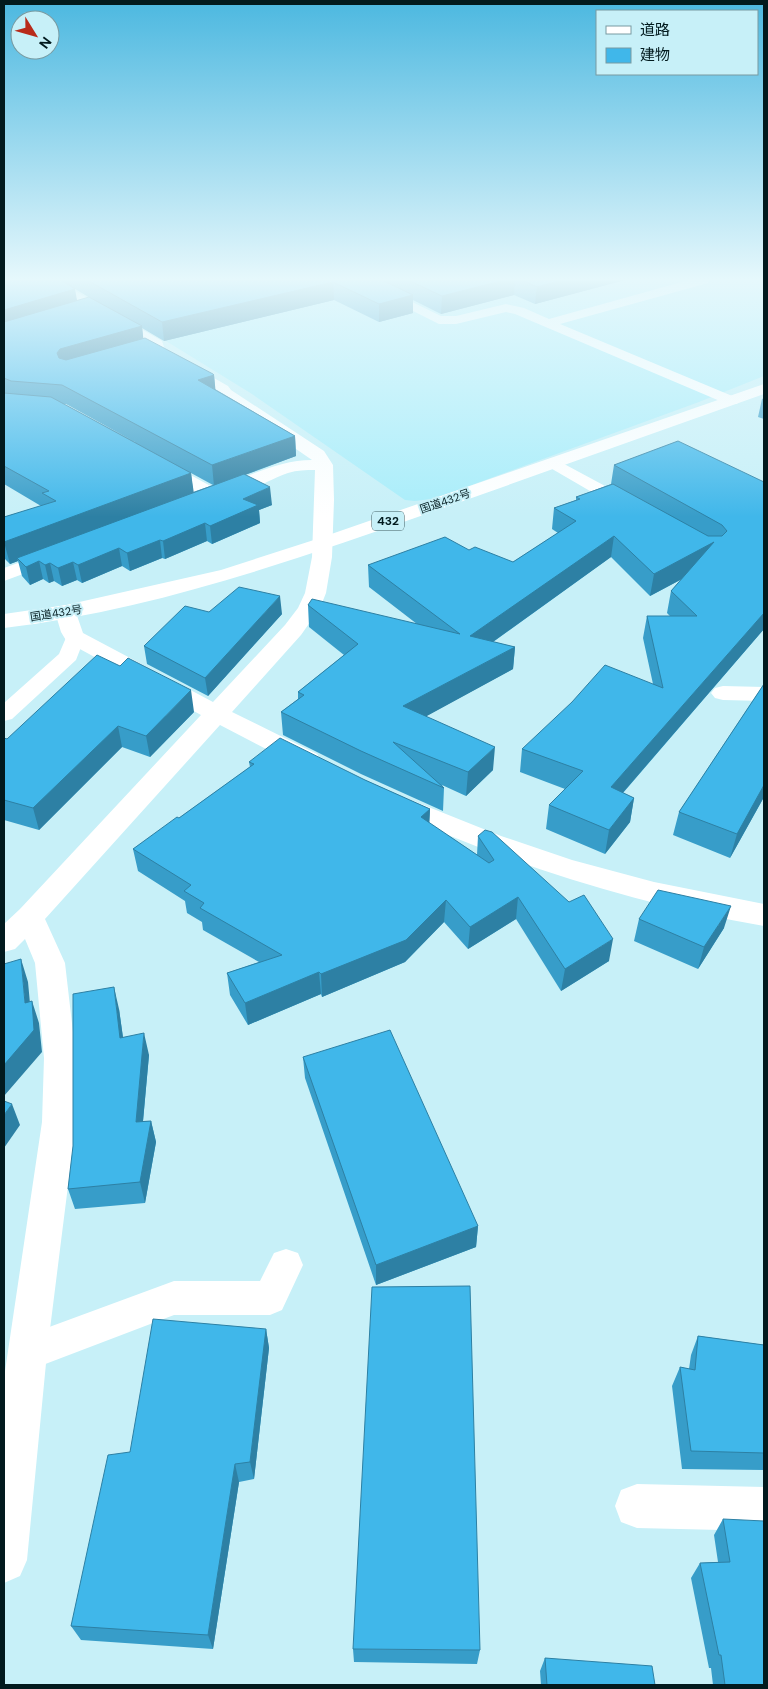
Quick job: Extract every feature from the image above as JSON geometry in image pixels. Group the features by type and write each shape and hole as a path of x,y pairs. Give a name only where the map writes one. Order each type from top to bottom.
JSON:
{"main road":[{"path":"4,941 30,917 293,630 309,607 316,583 324,543 324,465 318,455 225,394 222,389 170,359"},
{"name":"国道432号","path":"4,621 66,612 171,590 219,577 324,543 764,389"},
{"path":"146,457 214,496"},
{"path":"188,506 284,468 299,465 324,465"},
{"path":"4,575 71,549"},
{"path":"66,612 75,636 217,714 329,770"},
{"path":"723,693 764,694"},
{"path":"371,792 445,825 587,875 668,896 764,915"},
{"path":"4,1560 28,1353 59,1122 60,1058 50,964 30,917"},
{"path":"638,1506 764,1509"}],"lane":[{"path":"632,359 732,401"},
{"path":"553,463 644,514"},
{"path":"4,714 69,656 75,636"},
{"path":"28,1353 174,1298 270,1298 286,1265"}],"shaded area":[{"path":"195,359 764,359 764,376 699,402 458,490 431,499 415,501 405,500 252,394"}],"building":[{"path":"4,359 184,359 214,375 198,380 295,436 212,465 62,385 11,381 4,378"},
{"path":"4,393 51,397 191,473 4,542 4,517 56,501 42,493 49,491 4,466"},
{"path":"678,441 764,482 764,613 611,787 634,798 609,830 549,805 583,771 522,749 572,702 605,665 663,688 647,616 697,616 671,591 714,542 654,574 614,536 470,636 515,647 403,706 495,747 468,772 393,742 444,788 361,751 281,712 304,695 298,692 358,644 308,605 312,599 460,634 368,565 445,537 469,550 475,547 513,562 576,521 554,508 580,499 576,497 613,484 708,536 722,536 727,531 722,525 614,465"},
{"path":"244,474 270,487 243,499 258,505 210,526 205,523 163,541 160,540 127,553 119,548 78,565 73,562 58,568 50,563 45,565 39,561 26,567 17,558"},
{"path":"239,587 280,596 205,678 144,646 185,606 209,612"},
{"path":"97,655 120,666 128,658 191,690 146,736 118,726 33,808 4,800 4,738 7,739"},
{"path":"764,684 764,785 737,834 679,812"},
{"path":"280,738 365,780 430,809 421,817 489,863 494,860 478,836 485,830 492,832 569,902 584,895 613,939 565,969 518,897 470,927 446,900 406,940 321,974 319,972 245,1003 227,973 282,955 200,908 204,903 184,891 191,885 133,849 254,764 249,762"},
{"path":"658,890 731,906 704,947 639,919"},
{"path":"21,959 25,1003 32,1001 34,1030 4,1065 4,964"},
{"path":"114,987 120,1038 144,1033 136,1122 151,1121 140,1182 68,1189 73,1146 73,994"},
{"path":"390,1030 478,1226 376,1265 303,1057"},
{"path":"4,1101 12,1104 4,1115"},
{"path":"470,1286 480,1650 353,1649 372,1287"},
{"path":"153,1319 266,1329 250,1462 235,1464 208,1635 71,1626 108,1455 130,1452"},
{"path":"698,1336 764,1345 764,1453 691,1451 680,1367 695,1370"},
{"path":"723,1519 764,1521 764,1685 725,1685 721,1655 719,1655 700,1563 730,1562"},
{"path":"545,1658 652,1666 655,1685 547,1685"}]}
